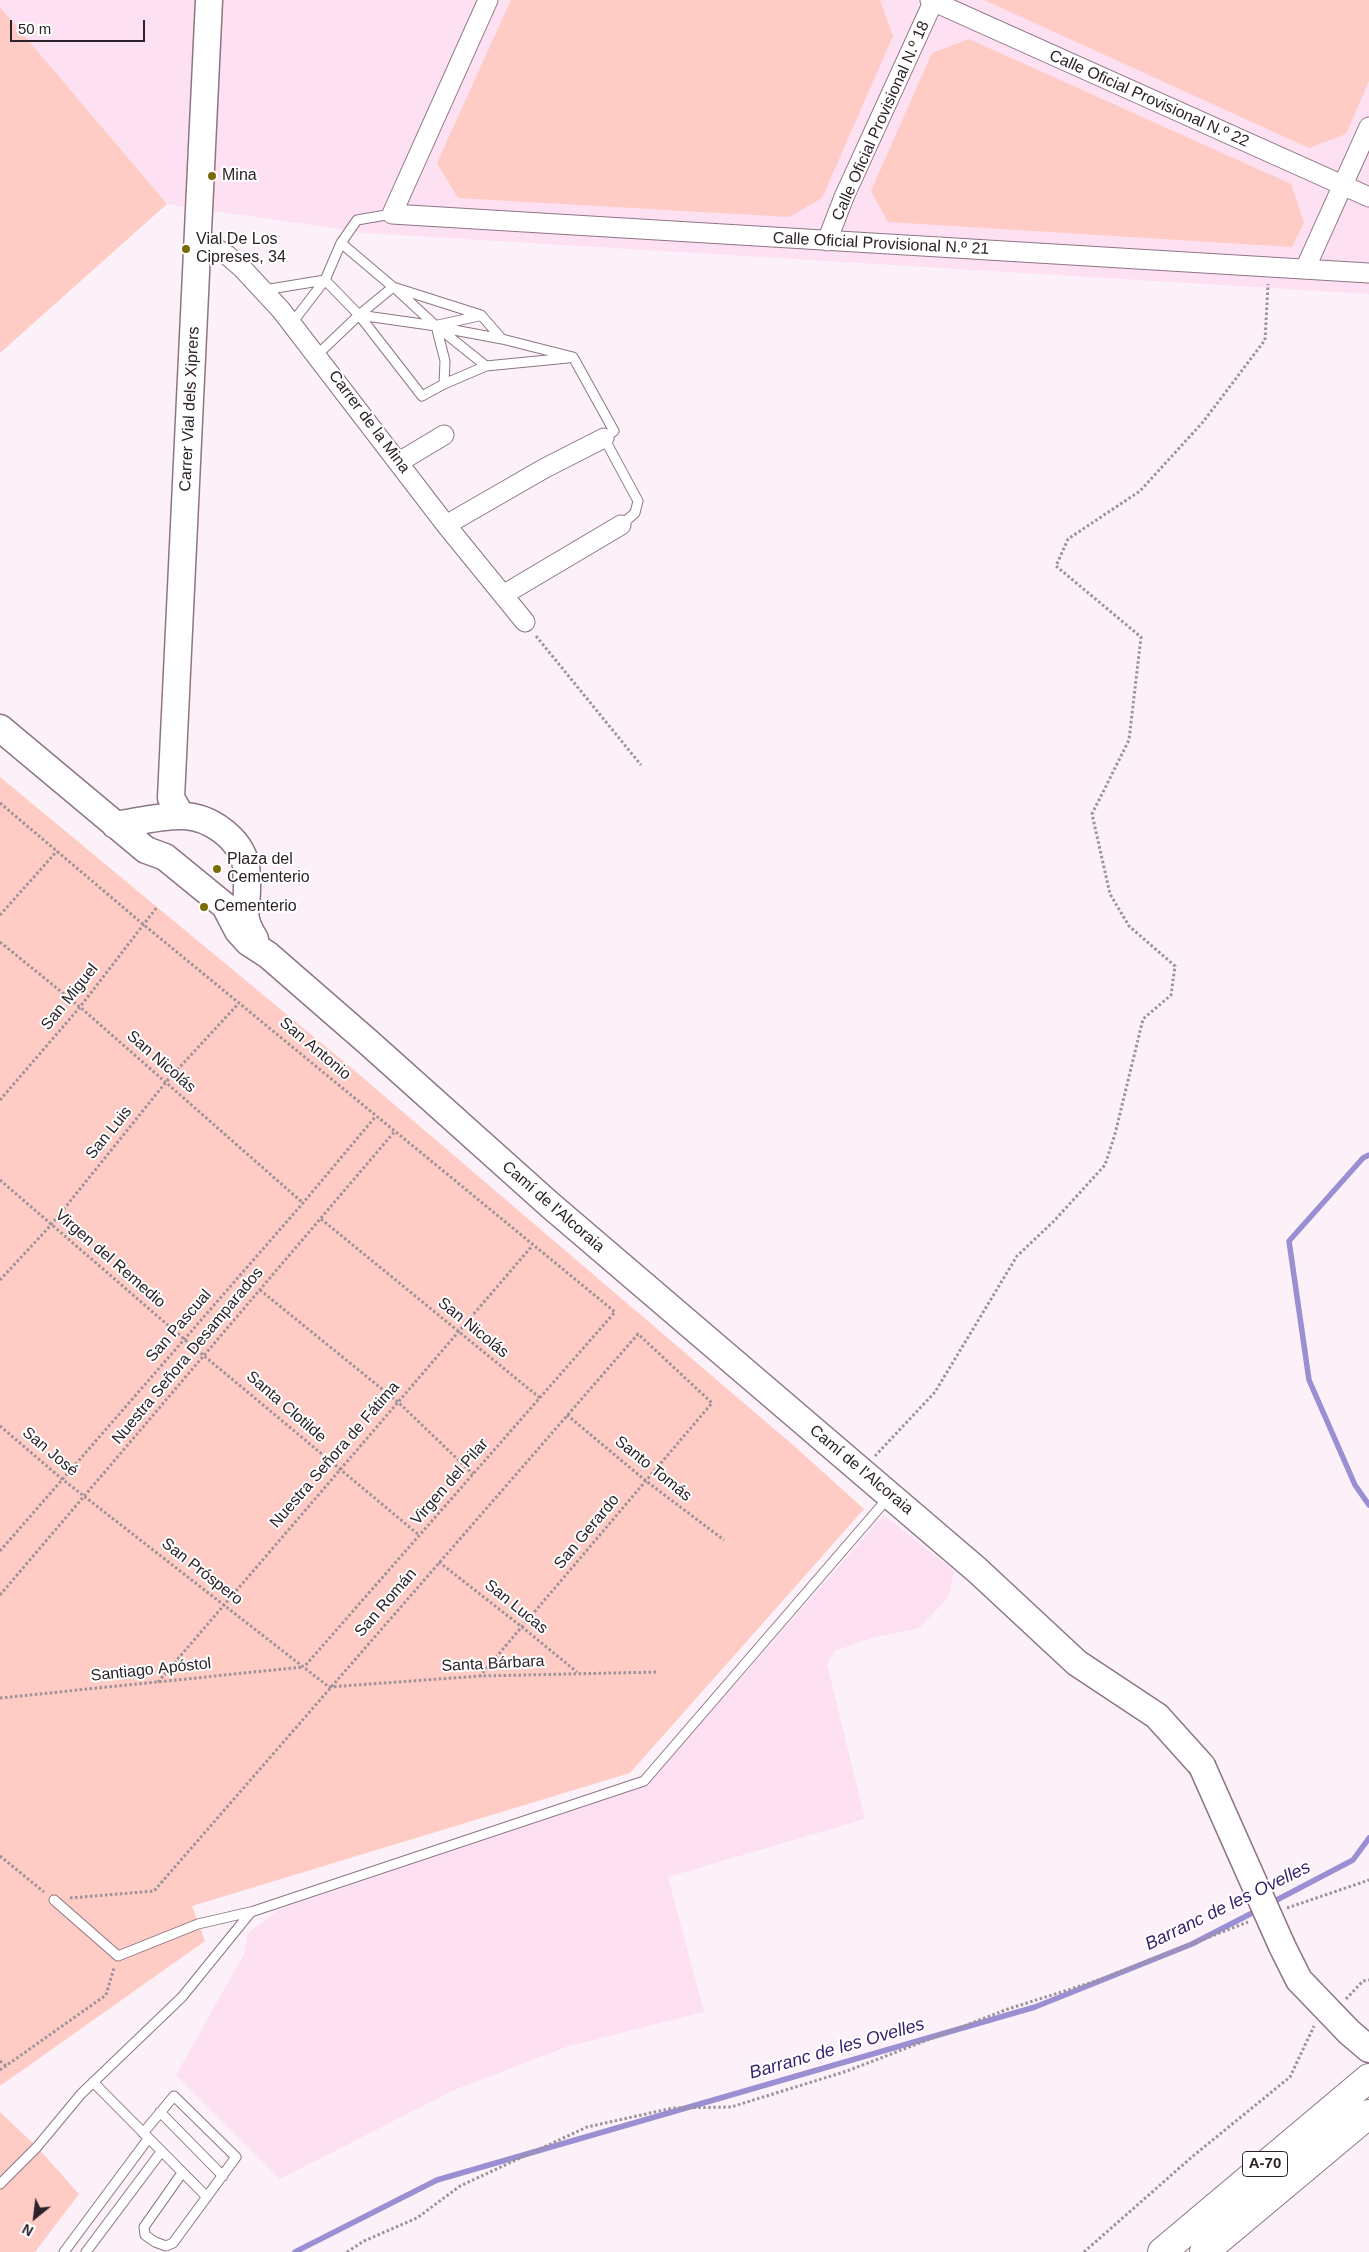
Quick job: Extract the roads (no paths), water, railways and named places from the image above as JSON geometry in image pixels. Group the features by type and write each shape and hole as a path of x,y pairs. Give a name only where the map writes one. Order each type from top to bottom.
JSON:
{"highway":[{"name":"A-70","path":"1162,2252 1369,2078"},
{"name":"A-70","path":"1204,2252 1369,2114"}],"street":[{"name":"Carrer Vial dels Xiprers","path":"181,816 171,798 210,0"},
{"path":"392,214 488,0"},
{"name":"Calle Oficial Provisional N.º 22","path":"932,0 1369,197"},
{"name":"Calle Oficial Provisional N.º 18","path":"827,241 844,197 932,0"},
{"path":"1305,269 1369,127"},
{"name":"Calle Oficial Provisional N.º 21","path":"392,214 1369,273"},
{"name":"Carrer de la Mina","path":"198,237 227,255 264,290 317,354 446,525 525,622"},
{"path":"399,462 444,435"},
{"path":"446,525 537,473 604,438"},
{"path":"503,595 621,525"},
{"path":"0,728 146,850 165,857 225,906 238,931 248,942 268,955"},
{"path":"165,857 166,843 181,816"},
{"path":"115,825 181,816 197,817 220,828 236,844 246,864 247,887 244,920 268,955"},
{"path":"225,906 234,903 247,887"},
{"name":"Camí de l'Alcoraia","path":"268,955 550,1205 977,1570 1077,1662 1157,1716 1202,1766 1299,1980 1322,2006 1369,2048"}],"lane":[{"path":"292,323 325,280 341,243 357,220 392,214"},
{"path":"341,243 436,326 486,366"},
{"path":"264,290 325,280"},
{"path":"325,280 358,315 422,396 444,384 486,366 573,357"},
{"path":"317,354 358,315 393,287"},
{"path":"393,287 481,316 502,339"},
{"path":"358,315 436,326 502,339 573,357 614,432 604,438 638,501 635,513 621,525"},
{"path":"436,326 481,316"},
{"path":"436,326 445,360 444,384"},
{"path":"54,1900 118,1956 198,1924 251,1912 644,1781 890,1496"},
{"path":"0,2184 37,2148 93,2082 182,1997 251,1912"},
{"path":"93,2082 207,2197"},
{"path":"64,2252 160,2112 174,2096 236,2157 172,2243 166,2246 155,2242 145,2235 144,2227 182,2173"},
{"path":"160,2112 223,2176"},
{"path":"86,2252 161,2152"}],"waterway":[{"name":"Barranc de les Ovelles","path":"1369,1155 1363,1158 1289,1241 1309,1380 1355,1485 1369,1505"},
{"name":"Barranc de les Ovelles","path":"1271,1903 1353,1860 1369,1838"},
{"name":"Barranc de les Ovelles","path":"295,2252 437,2180 1035,2007 1192,1944 1258,1910"}],"place":[{"name":"Mina","path":"212,176"},
{"name":"Vial De Los Cipreses, 34","path":"186,249"},
{"name":"Plaza del Cementerio","path":"217,869"},
{"name":"Cementerio","path":"204,907"}]}
